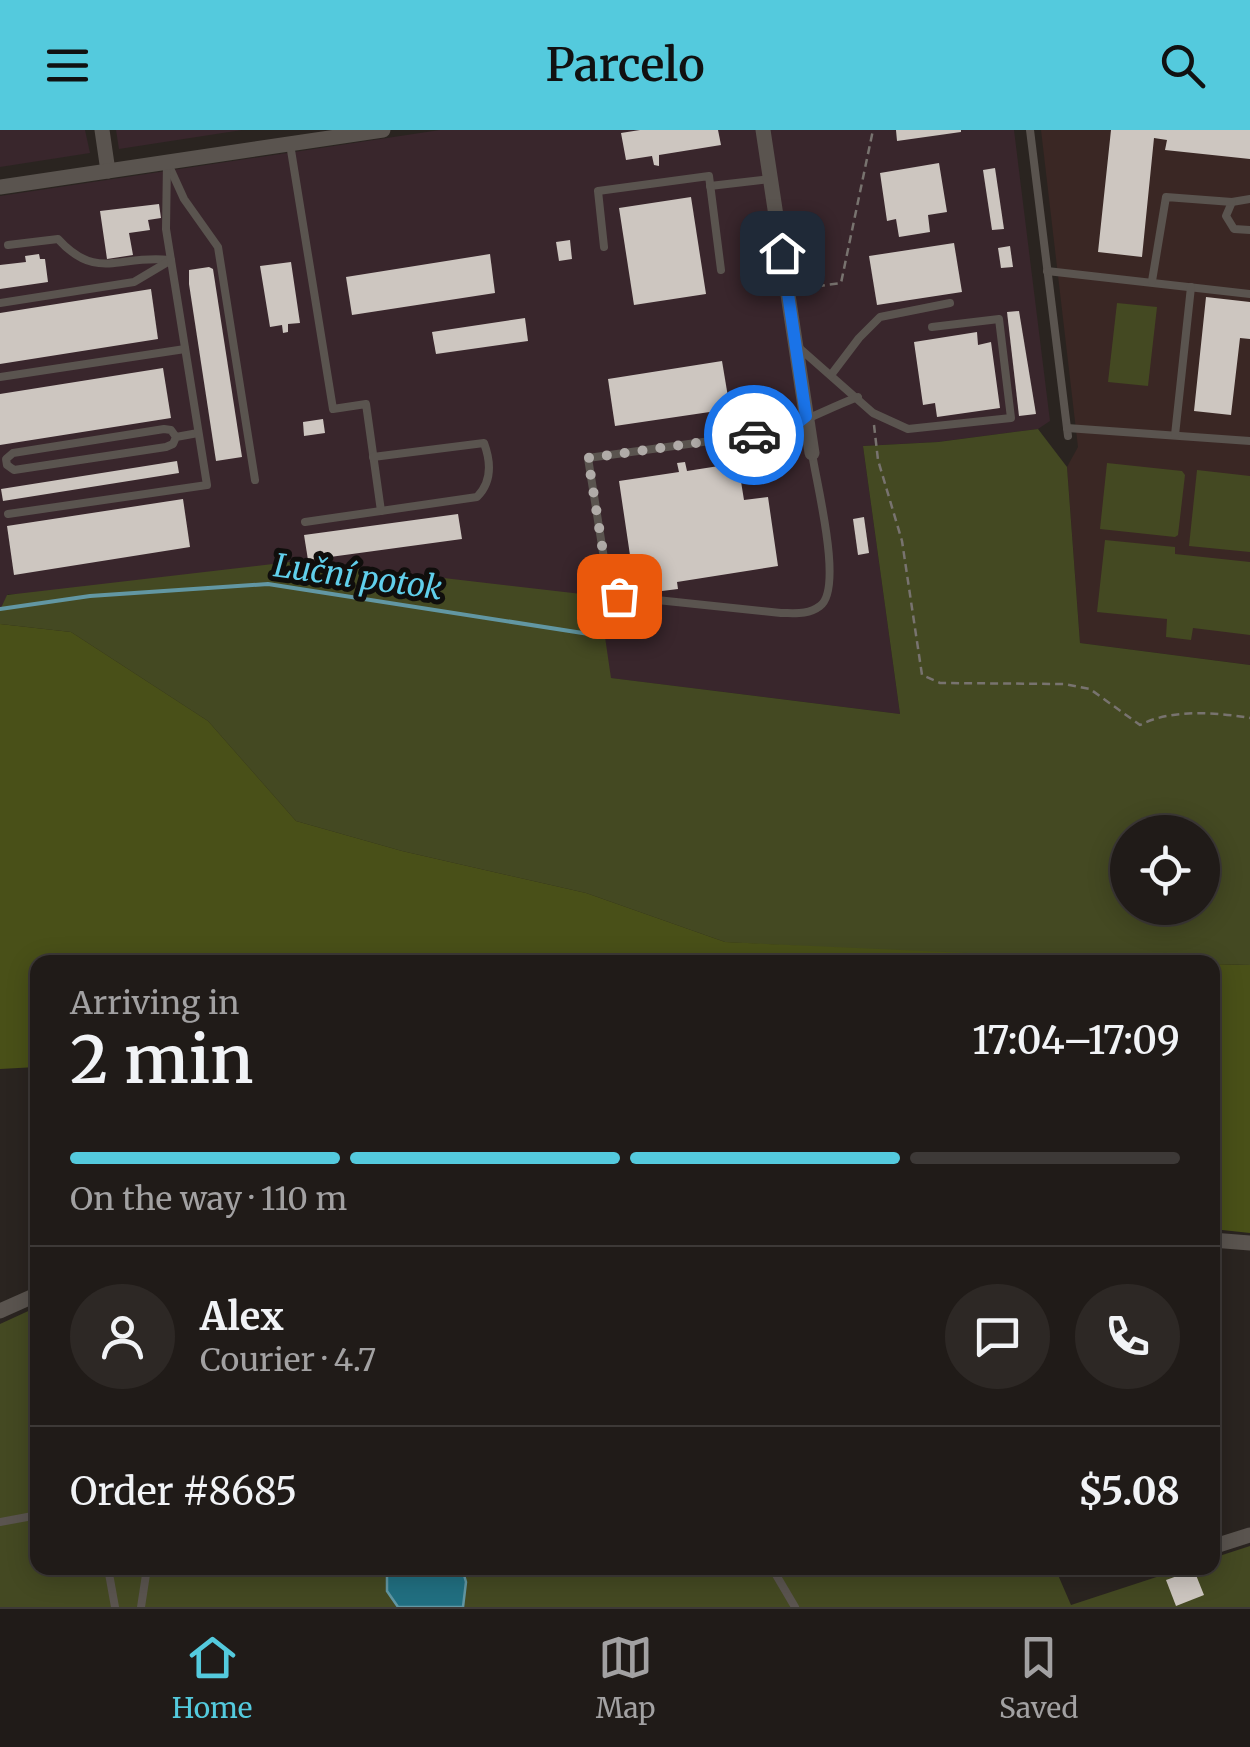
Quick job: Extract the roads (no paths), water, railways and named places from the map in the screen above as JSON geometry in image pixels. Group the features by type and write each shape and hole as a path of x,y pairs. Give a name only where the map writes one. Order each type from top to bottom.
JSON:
{"street":[{"path":"102,130 108,171"},
{"path":"0,188 382,130"},
{"path":"763,130 812,453"},
{"path":"1220,1241 1250,1243"},
{"path":"0,1311 30,1298"},
{"path":"1220,1544 1250,1535"}],"lane":[{"path":"1030,130 1067,432 1250,441"},
{"path":"290,144 333,409 366,404 381,511"},
{"path":"8,514 206,485 166,228 167,162"},
{"path":"167,162 184,198 218,248 255,480"},
{"path":"604,247 598,191 709,176 721,270"},
{"path":"710,186 771,178"},
{"path":"1152,281 1166,196 1250,200"},
{"path":"1232,202 1226,210 1230,226 1239,232 1250,230"},
{"path":"8,245 52,238 88,262 106,264 148,257 171,260"},
{"path":"0,303 134,282 171,260"},
{"path":"1047,270 1250,294"},
{"path":"1175,436 1191,287"},
{"path":"832,375 880,317 950,303"},
{"path":"795,345 874,413 908,429 1010,418 998,319 932,327"},
{"path":"0,377 185,349"},
{"path":"812,453 831,572 830,593 822,605 806,613 781,612 619,596 607,577 588,458 791,428 806,416 858,397"},
{"path":"164,429 176,436 173,444 166,447 14,470 6,459 12,453 164,429"},
{"path":"176,436 198,433"},
{"path":"306,522 477,498 485,489 489,455 484,442 374,457"},
{"path":"0,1522 30,1516"},
{"path":"109,1575 115,1607"},
{"path":"141,1607 146,1575"},
{"path":"776,1575 794,1607"}],"water":[{"path":"387,1575 464,1575 466,1582 463,1607 398,1607 387,1591"}],"waterway":[{"name":"Luční potok","path":"0,609 90,596 268,584 589,634"}]}
